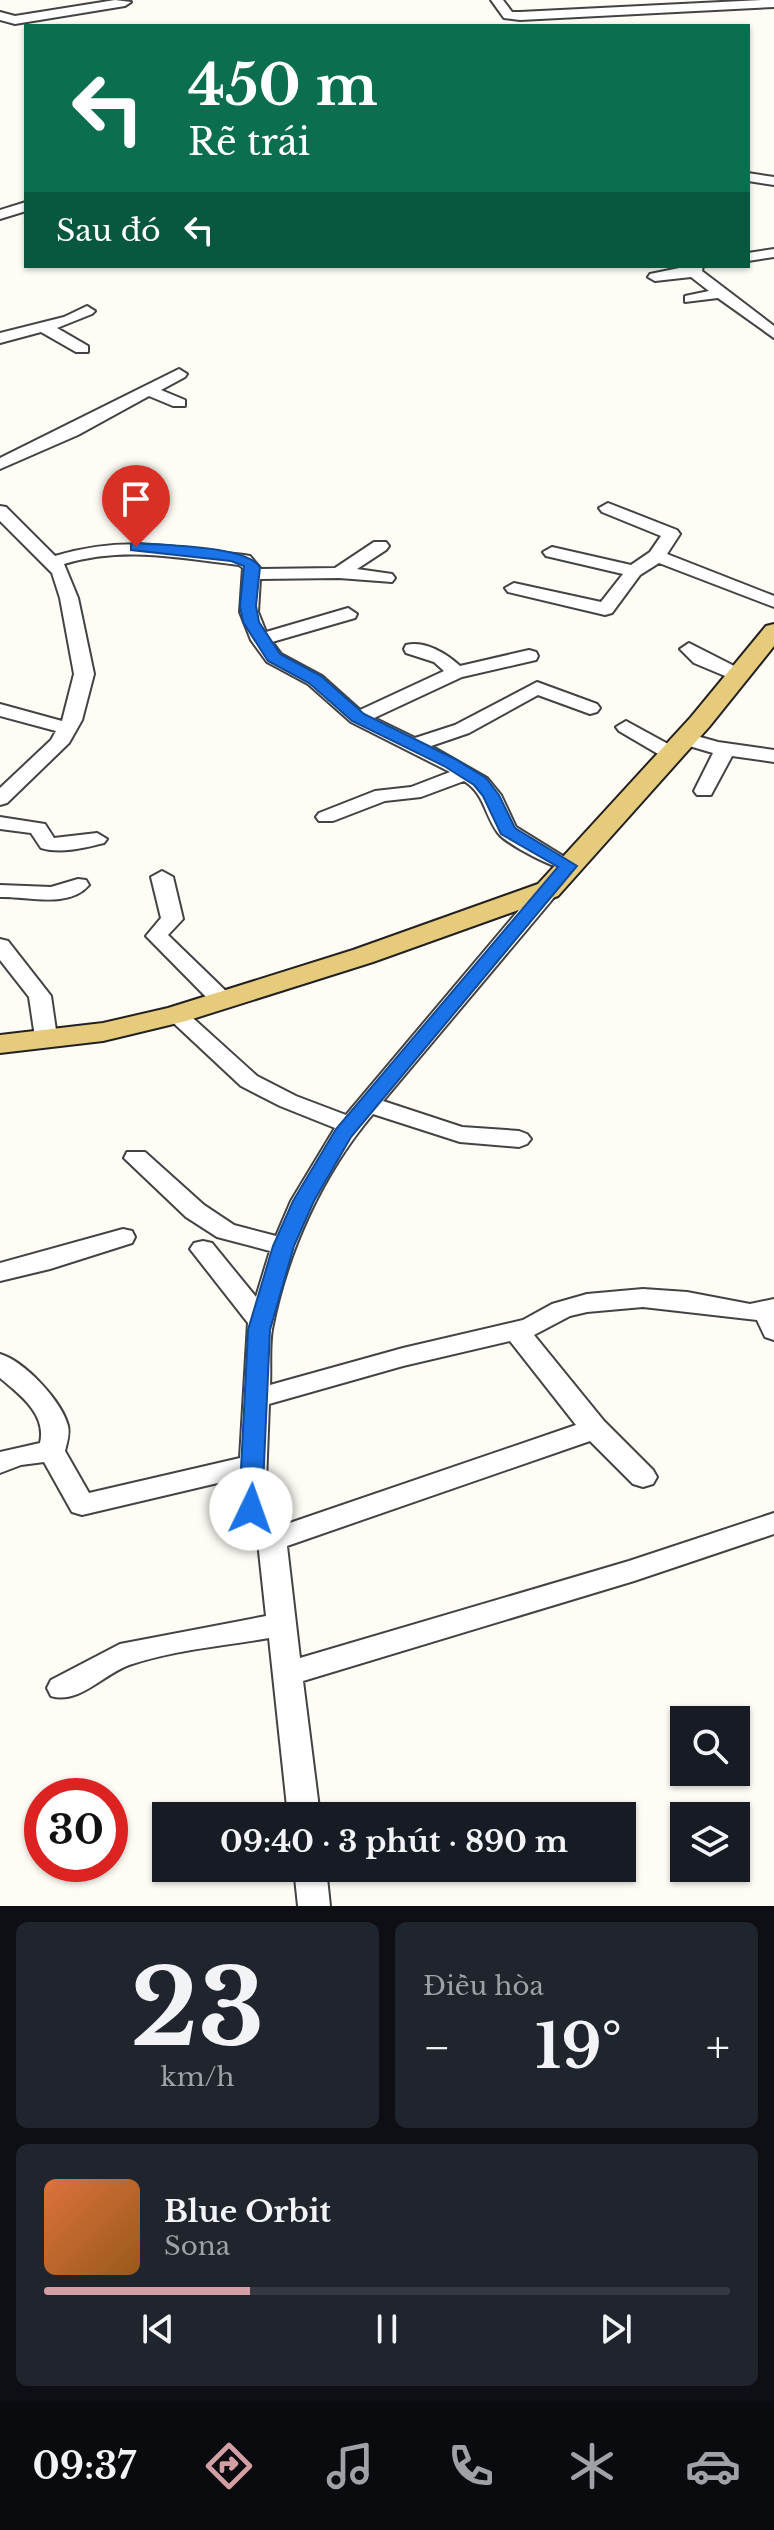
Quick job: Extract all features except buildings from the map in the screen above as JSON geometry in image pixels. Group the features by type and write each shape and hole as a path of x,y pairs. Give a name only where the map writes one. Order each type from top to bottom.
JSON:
{"main road":[{"path":"0,1044 103,1032 176,1015 363,956 548,890 679,746 772,636"}],"street":[{"path":"497,0 508,15 523,21 642,4 774,3"},
{"path":"575,0 599,24"},
{"path":"0,16 11,21 117,2 128,15"},
{"path":"48,16 60,24"},
{"path":"750,177 774,181"},
{"path":"750,257 774,253"},
{"path":"655,277 695,269 720,293 774,333"},
{"path":"690,299 720,293"},
{"path":"0,338 44,327 87,311"},
{"path":"44,327 82,349"},
{"path":"0,464 72,431 179,374"},
{"path":"148,390 179,403"},
{"path":"514,588 605,609 634,571 657,556 671,534 608,508"},
{"path":"0,799 48,756 67,728 79,702 84,674 69,598 60,571 1,514"},
{"path":"339,573 380,546"},
{"path":"53,562 107,547 136,547 244,560 252,567 253,574 249,612 260,640 274,658 315,680 358,718 415,745 485,786 507,831 568,866"},
{"path":"552,552 634,571"},
{"path":"657,556 774,602"},
{"path":"253,574 339,573 386,578"},
{"path":"260,640 348,614"},
{"path":"413,649 441,658 456,673"},
{"path":"689,649 701,659 737,675"},
{"path":"358,718 456,673 529,656"},
{"path":"415,745 462,729 537,688 590,708"},
{"path":"0,710 67,728"},
{"path":"626,727 679,746 774,756"},
{"path":"704,791 725,750"},
{"path":"326,817 382,795 414,793 465,773"},
{"path":"0,823 38,828 48,844 97,839"},
{"path":"162,877 172,919 157,936 222,1000"},
{"path":"0,891 56,892 78,885"},
{"path":"302,1802 272,1540 251,1509 262,1322 284,1246 303,1201 350,1125 548,890"},
{"path":"0,946 40,996 46,1037"},
{"path":"176,1015 249,1081 288,1101 350,1125"},
{"path":"368,1104 460,1134 519,1139"},
{"path":"136,1158 195,1211 226,1231 284,1246"},
{"path":"0,1272 41,1263 123,1237"},
{"path":"203,1249 262,1322"},
{"path":"256,1398 403,1357 531,1327 561,1310 587,1303 643,1298 687,1301 772,1317"},
{"path":"516,1331 594,1428 643,1477"},
{"path":"0,1363 44,1404 53,1423 55,1444 51,1451"},
{"path":"272,1540 594,1428"},
{"path":"51,1451 82,1505 253,1465"},
{"path":"0,1463 16,1456 51,1451"},
{"path":"287,1674 634,1570 774,1523"},
{"path":"62,1688 120,1656 281,1625"},
{"path":"311,1882 314,1906"}],"route":[{"path":"136,547 233,557 249,563 253,574 248,606 251,622 274,658 315,680 358,718 450,763 480,782 491,795 507,831 568,866 343,1134 303,1201 284,1246 259,1330 251,1509"}]}
